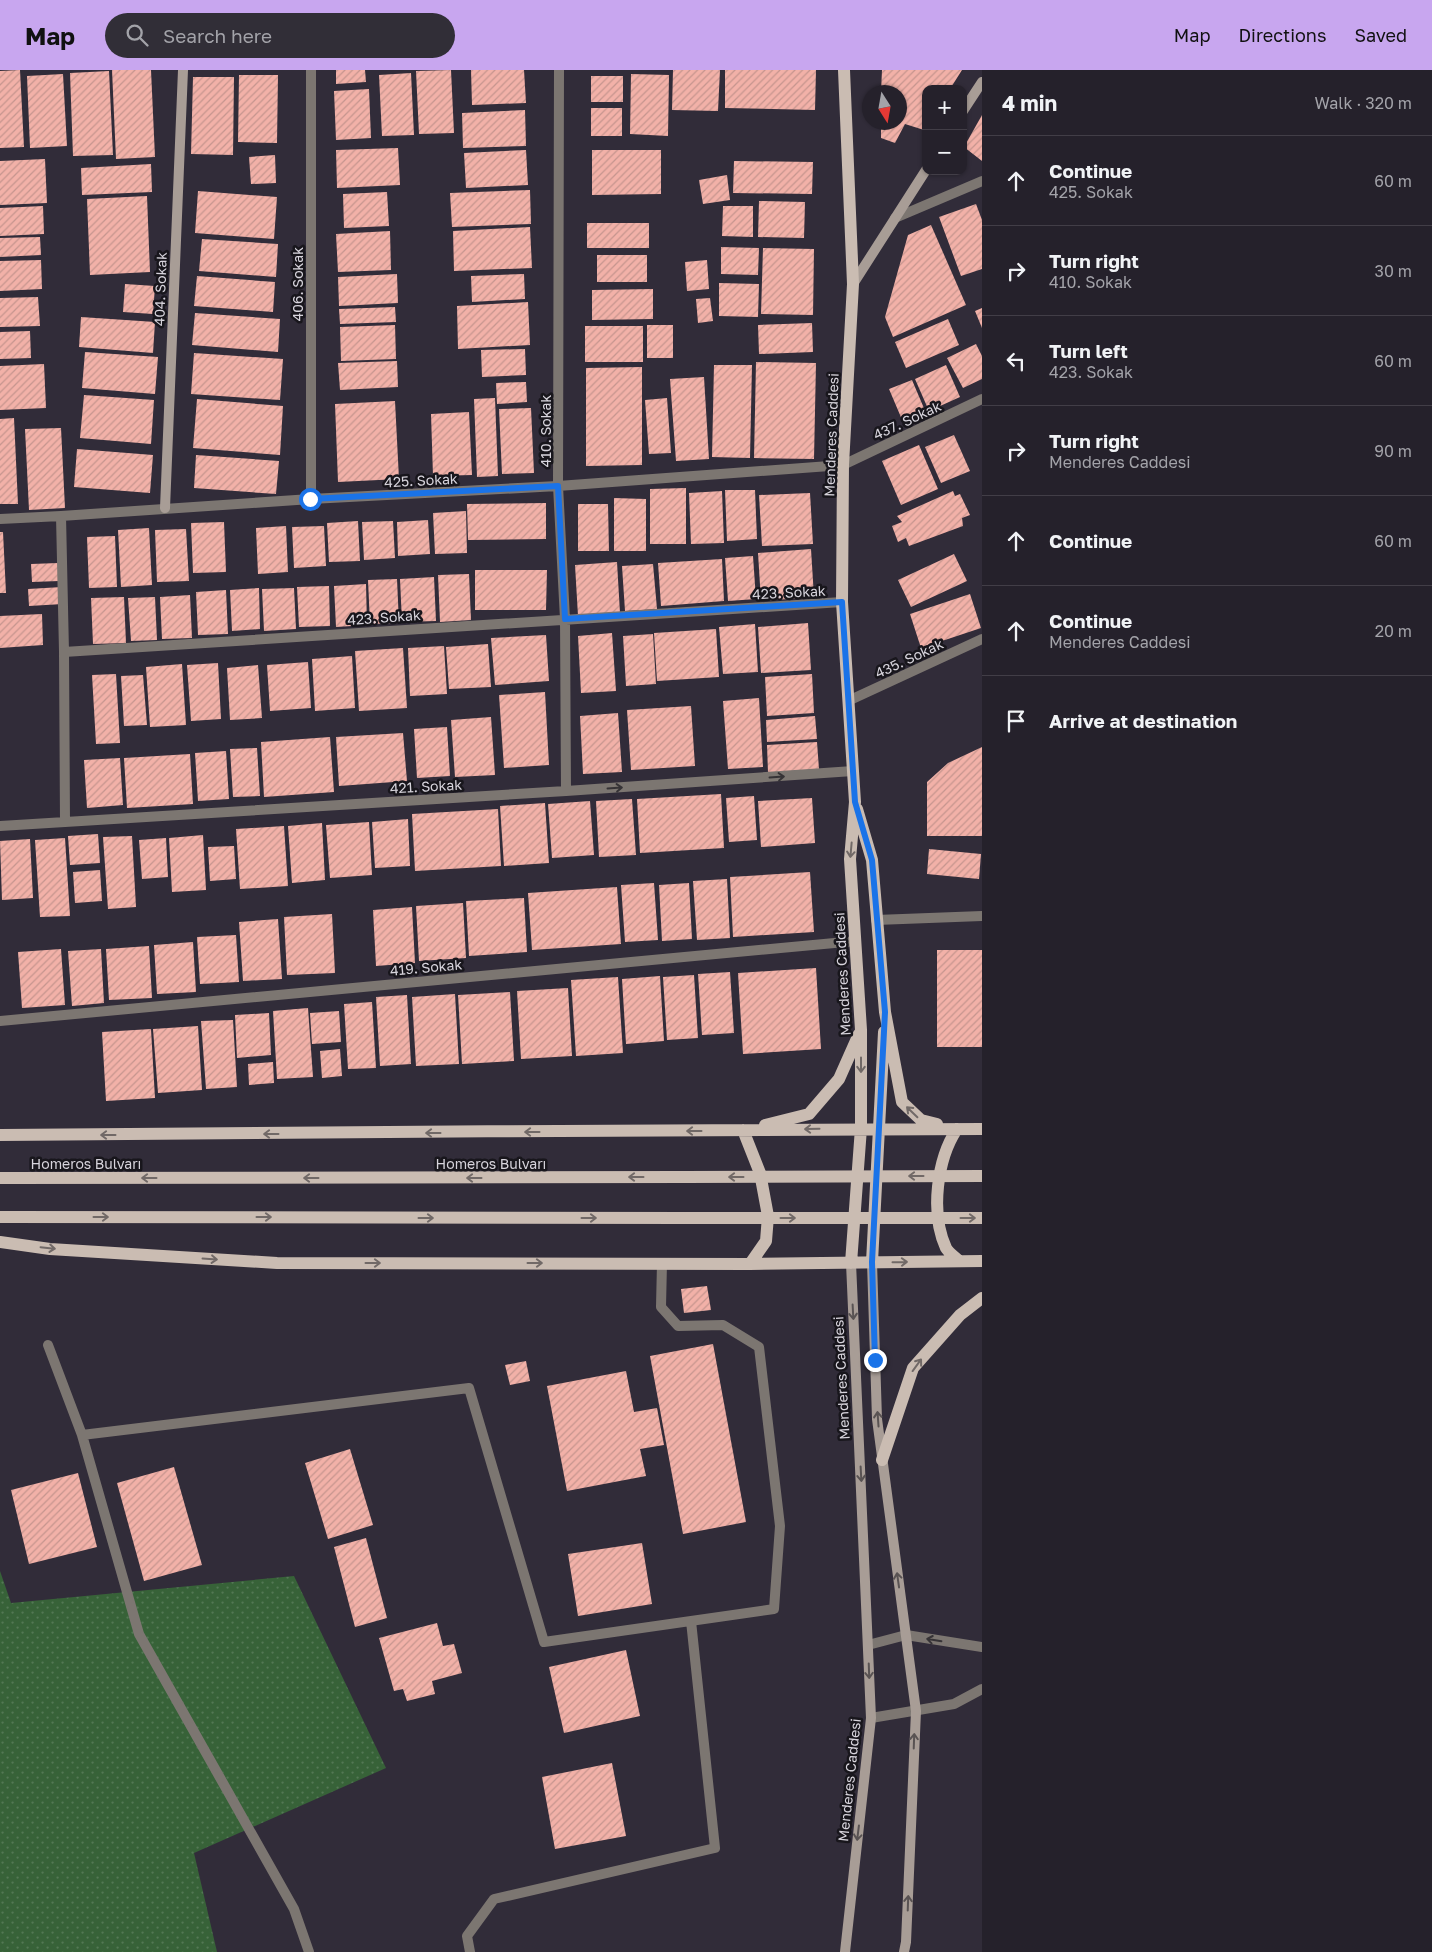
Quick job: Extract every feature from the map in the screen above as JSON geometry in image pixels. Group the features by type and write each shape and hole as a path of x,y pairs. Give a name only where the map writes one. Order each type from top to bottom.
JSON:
{"main road":[{"name":"404. Sokak","path":"165,508 183,70"},
{"name":"Menderes Caddesi","path":"844,70 853,284 843,465 842,602 855,802 850,859 861,1030 861,1128 851,1263 871,1718 845,1952"},
{"path":"967,105 982,82"},
{"path":"853,284 923,175"},
{"name":"Menderes Caddesi","path":"855,802 872,860 885,1012"},
{"path":"885,1012 872,1262 877,1419 916,1711 906,1942 904,1952"},
{"path":"885,1012 902,1102 921,1120 957,1129"},
{"path":"743,1130 808,1114 839,1079 861,1030"},
{"path":"0,1135 861,1128 982,1129"},
{"path":"957,1129 949,1141 944,1154 939,1180 938,1203 941,1234 947,1250 959,1261"},
{"path":"743,1130 760,1173 768,1216 766,1242 750,1264"},
{"name":"Homeros Bulvarı","path":"0,1178 982,1176"},
{"path":"0,1217 982,1218"},
{"path":"0,1242 50,1249 277,1263 750,1264 982,1261"},
{"path":"882,1460 913,1368 960,1316 982,1298"}],"street":[{"name":"406. Sokak","path":"310,499 311,70"},
{"name":"410. Sokak","path":"559,70 558,486 565,619 566,792"},
{"path":"895,218 982,181"},
{"name":"437. Sokak","path":"843,465 982,399"},
{"name":"425. Sokak","path":"0,518 558,486 843,465"},
{"path":"61,516 65,822"},
{"name":"423. Sokak","path":"64,652 842,602"},
{"name":"435. Sokak","path":"848,701 982,639"},
{"name":"421. Sokak","path":"0,826 566,792 853,771"},
{"path":"876,920 982,916"},
{"name":"419. Sokak","path":"0,1021 856,941"},
{"path":"82,1435 469,1388 544,1642 774,1609 780,1526 759,1347 723,1325 678,1326 661,1307 662,1263"},
{"path":"48,1345 82,1435 139,1634 294,1909 309,1952"},
{"path":"470,1952 467,1936 494,1899 715,1848 691,1621"},
{"path":"868,1645 906,1636 982,1647"},
{"path":"871,1718 954,1704 982,1688"}],"green space":[{"path":"0,1571 11,1603 294,1576 386,1768 194,1853 217,1952 0,1952"}],"building":[{"path":"20,70 24,147 0,148 0,71"},
{"path":"112,70 151,70 155,157 116,159"},
{"path":"336,70 365,70 366,82 336,84"},
{"path":"451,70 454,133 419,134 416,71"},
{"path":"471,70 524,70 526,103 472,105"},
{"path":"673,70 720,70 718,111 672,110"},
{"path":"725,70 816,70 815,110 725,108"},
{"path":"882,70 962,70 953,85 922,85 922,129 907,125 907,85 881,85"},
{"path":"109,71 113,155 73,156 70,73"},
{"path":"411,73 414,135 382,136 379,75"},
{"path":"63,74 67,146 30,148 27,76"},
{"path":"631,74 669,75 668,136 630,134"},
{"path":"239,75 278,75 277,143 238,142"},
{"path":"591,76 623,76 623,102 591,102"},
{"path":"193,77 234,77 233,155 191,154"},
{"path":"369,89 371,138 336,140 334,91"},
{"path":"591,108 622,108 622,136 591,136"},
{"path":"525,110 526,146 463,148 462,113"},
{"path":"982,115 982,161 967,149 967,142"},
{"path":"881,130 902,130 895,143 881,138"},
{"path":"398,148 400,185 337,188 336,150"},
{"path":"526,150 528,185 466,188 464,153"},
{"path":"592,150 661,150 661,194 592,195"},
{"path":"275,155 276,183 251,184 249,157"},
{"path":"45,159 47,203 0,205 0,161"},
{"path":"734,161 813,162 812,194 733,193"},
{"path":"151,164 152,192 82,195 81,168"},
{"path":"727,175 730,200 703,204 699,180"},
{"path":"530,190 531,224 452,227 450,193"},
{"path":"198,191 277,197 274,239 195,233"},
{"path":"387,192 389,226 344,228 343,194"},
{"path":"147,196 150,272 90,275 87,199"},
{"path":"759,201 805,202 804,238 758,237"},
{"path":"976,204 982,220 982,269 961,276 939,217"},
{"path":"43,206 44,234 0,236 0,208"},
{"path":"723,206 753,206 753,237 722,236"},
{"path":"587,223 649,223 649,248 587,248"},
{"path":"931,225 966,305 893,337 885,317 908,235"},
{"path":"530,227 532,268 454,271 453,231"},
{"path":"390,231 391,270 338,272 336,234"},
{"path":"40,237 41,255 0,257 0,238"},
{"path":"202,239 278,244 276,277 199,271"},
{"path":"721,247 759,248 758,275 721,274"},
{"path":"763,248 814,249 813,315 761,314"},
{"path":"597,255 647,255 647,282 597,282"},
{"path":"41,260 42,289 0,291 0,261"},
{"path":"707,260 709,289 687,291 685,262"},
{"path":"397,274 398,303 339,306 338,277"},
{"path":"524,274 525,299 472,302 471,276"},
{"path":"197,276 275,282 273,312 194,306"},
{"path":"719,283 759,284 758,317 719,316"},
{"path":"125,284 155,286 153,314 123,312"},
{"path":"653,289 653,319 592,320 592,290"},
{"path":"38,297 40,326 0,327 0,298"},
{"path":"710,298 713,321 698,323 696,299"},
{"path":"528,302 530,345 458,349 457,306"},
{"path":"395,307 396,322 340,324 339,309"},
{"path":"982,308 982,328 975,311"},
{"path":"195,313 280,319 278,352 192,345"},
{"path":"81,317 155,322 153,353 79,347"},
{"path":"948,319 959,345 906,368 895,342"},
{"path":"812,323 813,352 759,354 758,325"},
{"path":"395,325 396,359 341,361 340,327"},
{"path":"647,325 673,325 673,358 647,358"},
{"path":"585,326 643,326 643,362 585,362"},
{"path":"30,331 31,358 0,359 0,332"},
{"path":"976,344 982,356 982,379 963,388 947,358"},
{"path":"525,349 526,375 482,377 481,350"},
{"path":"85,352 158,357 155,394 82,388"},
{"path":"194,353 283,359 280,400 191,394"},
{"path":"397,361 398,387 340,390 338,363"},
{"path":"756,362 816,363 814,459 754,458"},
{"path":"44,364 46,408 0,410 0,366"},
{"path":"714,365 752,365 750,458 712,457"},
{"path":"946,365 960,397 929,411 915,379"},
{"path":"642,367 642,465 586,466 586,368"},
{"path":"704,377 709,459 676,461 670,379"},
{"path":"912,380 926,413 903,422 889,389"},
{"path":"526,382 527,402 497,404 496,383"},
{"path":"84,395 154,400 151,444 80,438"},
{"path":"495,398 498,476 477,477 474,399"},
{"path":"667,398 671,453 649,454 645,400"},
{"path":"197,399 283,406 280,455 193,448"},
{"path":"395,401 399,479 338,482 335,404"},
{"path":"531,408 534,473 502,474 499,409"},
{"path":"469,412 472,475 433,476 431,414"},
{"path":"14,418 18,504 0,504 0,419"},
{"path":"61,428 65,508 29,510 25,429"},
{"path":"954,435 970,471 941,483 925,447"},
{"path":"919,445 938,489 901,505 882,461"},
{"path":"77,449 153,455 150,493 74,487"},
{"path":"196,455 279,461 276,494 194,488"},
{"path":"686,488 686,544 650,544 650,489"},
{"path":"725,490 755,490 757,539 727,541"},
{"path":"722,491 724,543 691,544 689,493"},
{"path":"953,491 955,496 960,494 970,515 962,518 963,526 909,546 906,538 898,542 892,526 902,522 897,516"},
{"path":"810,493 813,544 762,546 759,495"},
{"path":"614,498 646,499 646,551 614,551"},
{"path":"546,503 546,539 468,540 467,504"},
{"path":"578,504 608,504 609,551 578,551"},
{"path":"466,511 467,553 435,554 433,513"},
{"path":"428,520 430,554 398,556 397,522"},
{"path":"358,521 360,561 329,562 327,523"},
{"path":"393,521 395,558 364,560 362,522"},
{"path":"224,522 226,572 193,573 191,523"},
{"path":"286,526 288,572 258,574 256,528"},
{"path":"324,526 326,566 294,568 292,527"},
{"path":"149,528 152,585 121,587 118,530"},
{"path":"186,529 189,581 157,582 155,530"},
{"path":"0,532 3,532 6,593 0,593"},
{"path":"115,536 117,587 89,588 87,537"},
{"path":"811,549 814,597 761,601 758,553"},
{"path":"954,554 967,581 911,607 898,580"},
{"path":"753,556 756,599 728,601 725,558"},
{"path":"722,559 724,601 661,606 658,563"},
{"path":"617,562 620,613 578,616 575,565"},
{"path":"58,563 59,581 32,582 31,564"},
{"path":"653,564 657,609 625,611 622,566"},
{"path":"475,570 547,570 546,610 475,610"},
{"path":"469,574 471,620 440,622 438,575"},
{"path":"434,577 436,621 402,622 400,579"},
{"path":"397,579 399,623 370,624 368,580"},
{"path":"366,584 367,625 336,627 334,586"},
{"path":"329,586 330,626 299,627 297,587"},
{"path":"62,587 63,604 29,606 28,589"},
{"path":"259,588 260,629 232,631 230,590"},
{"path":"294,588 296,629 264,631 262,589"},
{"path":"226,590 228,634 198,635 196,592"},
{"path":"970,594 981,628 921,648 910,614"},
{"path":"190,595 192,638 162,639 160,597"},
{"path":"124,597 126,643 93,644 91,598"},
{"path":"155,597 157,640 131,641 128,598"},
{"path":"42,614 43,645 0,648 0,616"},
{"path":"808,623 811,670 761,673 758,627"},
{"path":"755,624 758,672 723,674 719,627"},
{"path":"716,629 719,677 657,681 654,633"},
{"path":"612,633 616,691 581,693 578,636"},
{"path":"653,634 656,684 626,686 623,636"},
{"path":"546,635 549,681 495,685 491,638"},
{"path":"488,644 491,687 449,689 446,647"},
{"path":"444,646 447,694 410,696 408,648"},
{"path":"403,648 407,708 359,711 355,651"},
{"path":"352,656 355,708 315,711 312,659"},
{"path":"308,662 311,708 270,711 267,665"},
{"path":"218,663 221,719 191,721 187,665"},
{"path":"182,664 186,725 150,727 146,667"},
{"path":"258,665 262,718 230,720 227,668"},
{"path":"116,674 120,743 96,744 92,675"},
{"path":"812,674 814,713 767,716 765,677"},
{"path":"143,675 147,725 124,726 121,676"},
{"path":"545,692 549,765 504,768 499,695"},
{"path":"759,698 763,767 728,769 723,701"},
{"path":"691,706 695,766 631,770 627,710"},
{"path":"618,713 622,772 583,774 580,716"},
{"path":"815,716 817,739 767,742 766,720"},
{"path":"491,717 495,775 455,777 451,720"},
{"path":"447,727 450,776 417,778 414,729"},
{"path":"403,733 407,781 339,786 336,737"},
{"path":"330,737 334,792 264,797 261,742"},
{"path":"817,742 819,769 768,773 767,745"},
{"path":"982,747 982,836 927,836 927,782 948,763"},
{"path":"257,748 260,796 233,797 230,749"},
{"path":"226,751 229,799 198,801 195,753"},
{"path":"190,754 193,804 127,808 124,758"},
{"path":"120,758 123,805 87,808 84,760"},
{"path":"721,794 724,848 640,853 637,799"},
{"path":"754,796 757,840 729,842 726,798"},
{"path":"812,798 815,843 761,847 758,801"},
{"path":"632,799 636,855 599,857 596,801"},
{"path":"590,801 594,855 552,858 548,804"},
{"path":"545,803 549,863 504,866 500,806"},
{"path":"498,809 501,866 415,871 412,814"},
{"path":"408,819 410,866 375,868 372,822"},
{"path":"369,822 372,875 330,878 326,825"},
{"path":"322,823 325,880 292,883 288,826"},
{"path":"284,826 288,886 240,889 236,829"},
{"path":"98,834 100,863 70,865 68,836"},
{"path":"203,835 206,890 172,892 169,838"},
{"path":"132,836 136,907 108,909 103,837"},
{"path":"65,838 70,916 40,917 35,840"},
{"path":"166,838 168,877 142,879 139,840"},
{"path":"30,839 33,898 2,900 0,841"},
{"path":"234,846 236,879 210,881 208,847"},
{"path":"929,849 981,854 979,879 927,874"},
{"path":"100,870 102,901 75,903 73,872"},
{"path":"810,872 814,932 733,937 730,877"},
{"path":"727,879 730,938 697,940 693,881"},
{"path":"654,883 658,940 625,942 621,885"},
{"path":"689,883 692,939 662,941 659,885"},
{"path":"617,887 621,944 532,950 528,893"},
{"path":"524,898 527,952 469,956 466,901"},
{"path":"463,903 466,958 419,961 416,906"},
{"path":"412,907 415,963 376,966 373,910"},
{"path":"332,914 335,973 287,975 284,917"},
{"path":"278,919 282,979 243,981 239,922"},
{"path":"236,935 239,982 200,984 197,937"},
{"path":"193,942 196,992 157,994 154,945"},
{"path":"149,946 152,998 109,1000 106,949"},
{"path":"61,949 65,1005 22,1008 18,952"},
{"path":"101,949 104,1003 72,1006 68,951"},
{"path":"937,950 982,950 982,1047 937,1047"},
{"path":"816,968 821,1049 743,1054 738,973"},
{"path":"730,972 734,1033 702,1035 698,974"},
{"path":"694,975 698,1038 667,1040 663,977"},
{"path":"660,976 664,1041 626,1044 622,979"},
{"path":"618,977 623,1053 576,1056 571,980"},
{"path":"568,988 572,1056 521,1059 517,991"},
{"path":"510,992 514,1061 462,1064 458,995"},
{"path":"455,994 459,1064 416,1066 412,997"},
{"path":"407,995 411,1064 380,1066 376,997"},
{"path":"372,1002 376,1068 348,1069 344,1004"},
{"path":"308,1008 313,1077 277,1079 273,1011"},
{"path":"339,1011 341,1042 312,1044 310,1013"},
{"path":"269,1013 271,1055 237,1058 235,1015"},
{"path":"233,1020 237,1087 206,1089 201,1021"},
{"path":"198,1026 202,1090 158,1093 153,1029"},
{"path":"151,1029 155,1098 106,1101 102,1032"},
{"path":"340,1049 342,1076 322,1078 320,1051"},
{"path":"273,1062 274,1083 249,1085 248,1064"},
{"path":"707,1286 711,1310 684,1313 681,1289"},
{"path":"713,1344 746,1522 683,1534 650,1356"},
{"path":"526,1361 530,1381 510,1385 505,1365"},
{"path":"626,1371 634,1412 657,1408 664,1445 640,1449 646,1476 567,1491 547,1386"},
{"path":"350,1449 373,1525 328,1539 305,1463"},
{"path":"174,1467 202,1565 144,1581 117,1483"},
{"path":"78,1473 97,1547 29,1564 11,1490"},
{"path":"366,1538 387,1618 355,1627 334,1547"},
{"path":"642,1543 652,1604 578,1616 568,1554"},
{"path":"437,1623 443,1646 454,1644 462,1673 432,1681 435,1694 407,1701 403,1689 394,1691 379,1638"},
{"path":"626,1650 640,1716 564,1733 549,1667"},
{"path":"612,1763 626,1836 555,1849 542,1777"}],"route":[{"path":"310,499 558,486 565,619 842,602 855,802 872,860 885,1012 872,1262 875,1360"}]}
